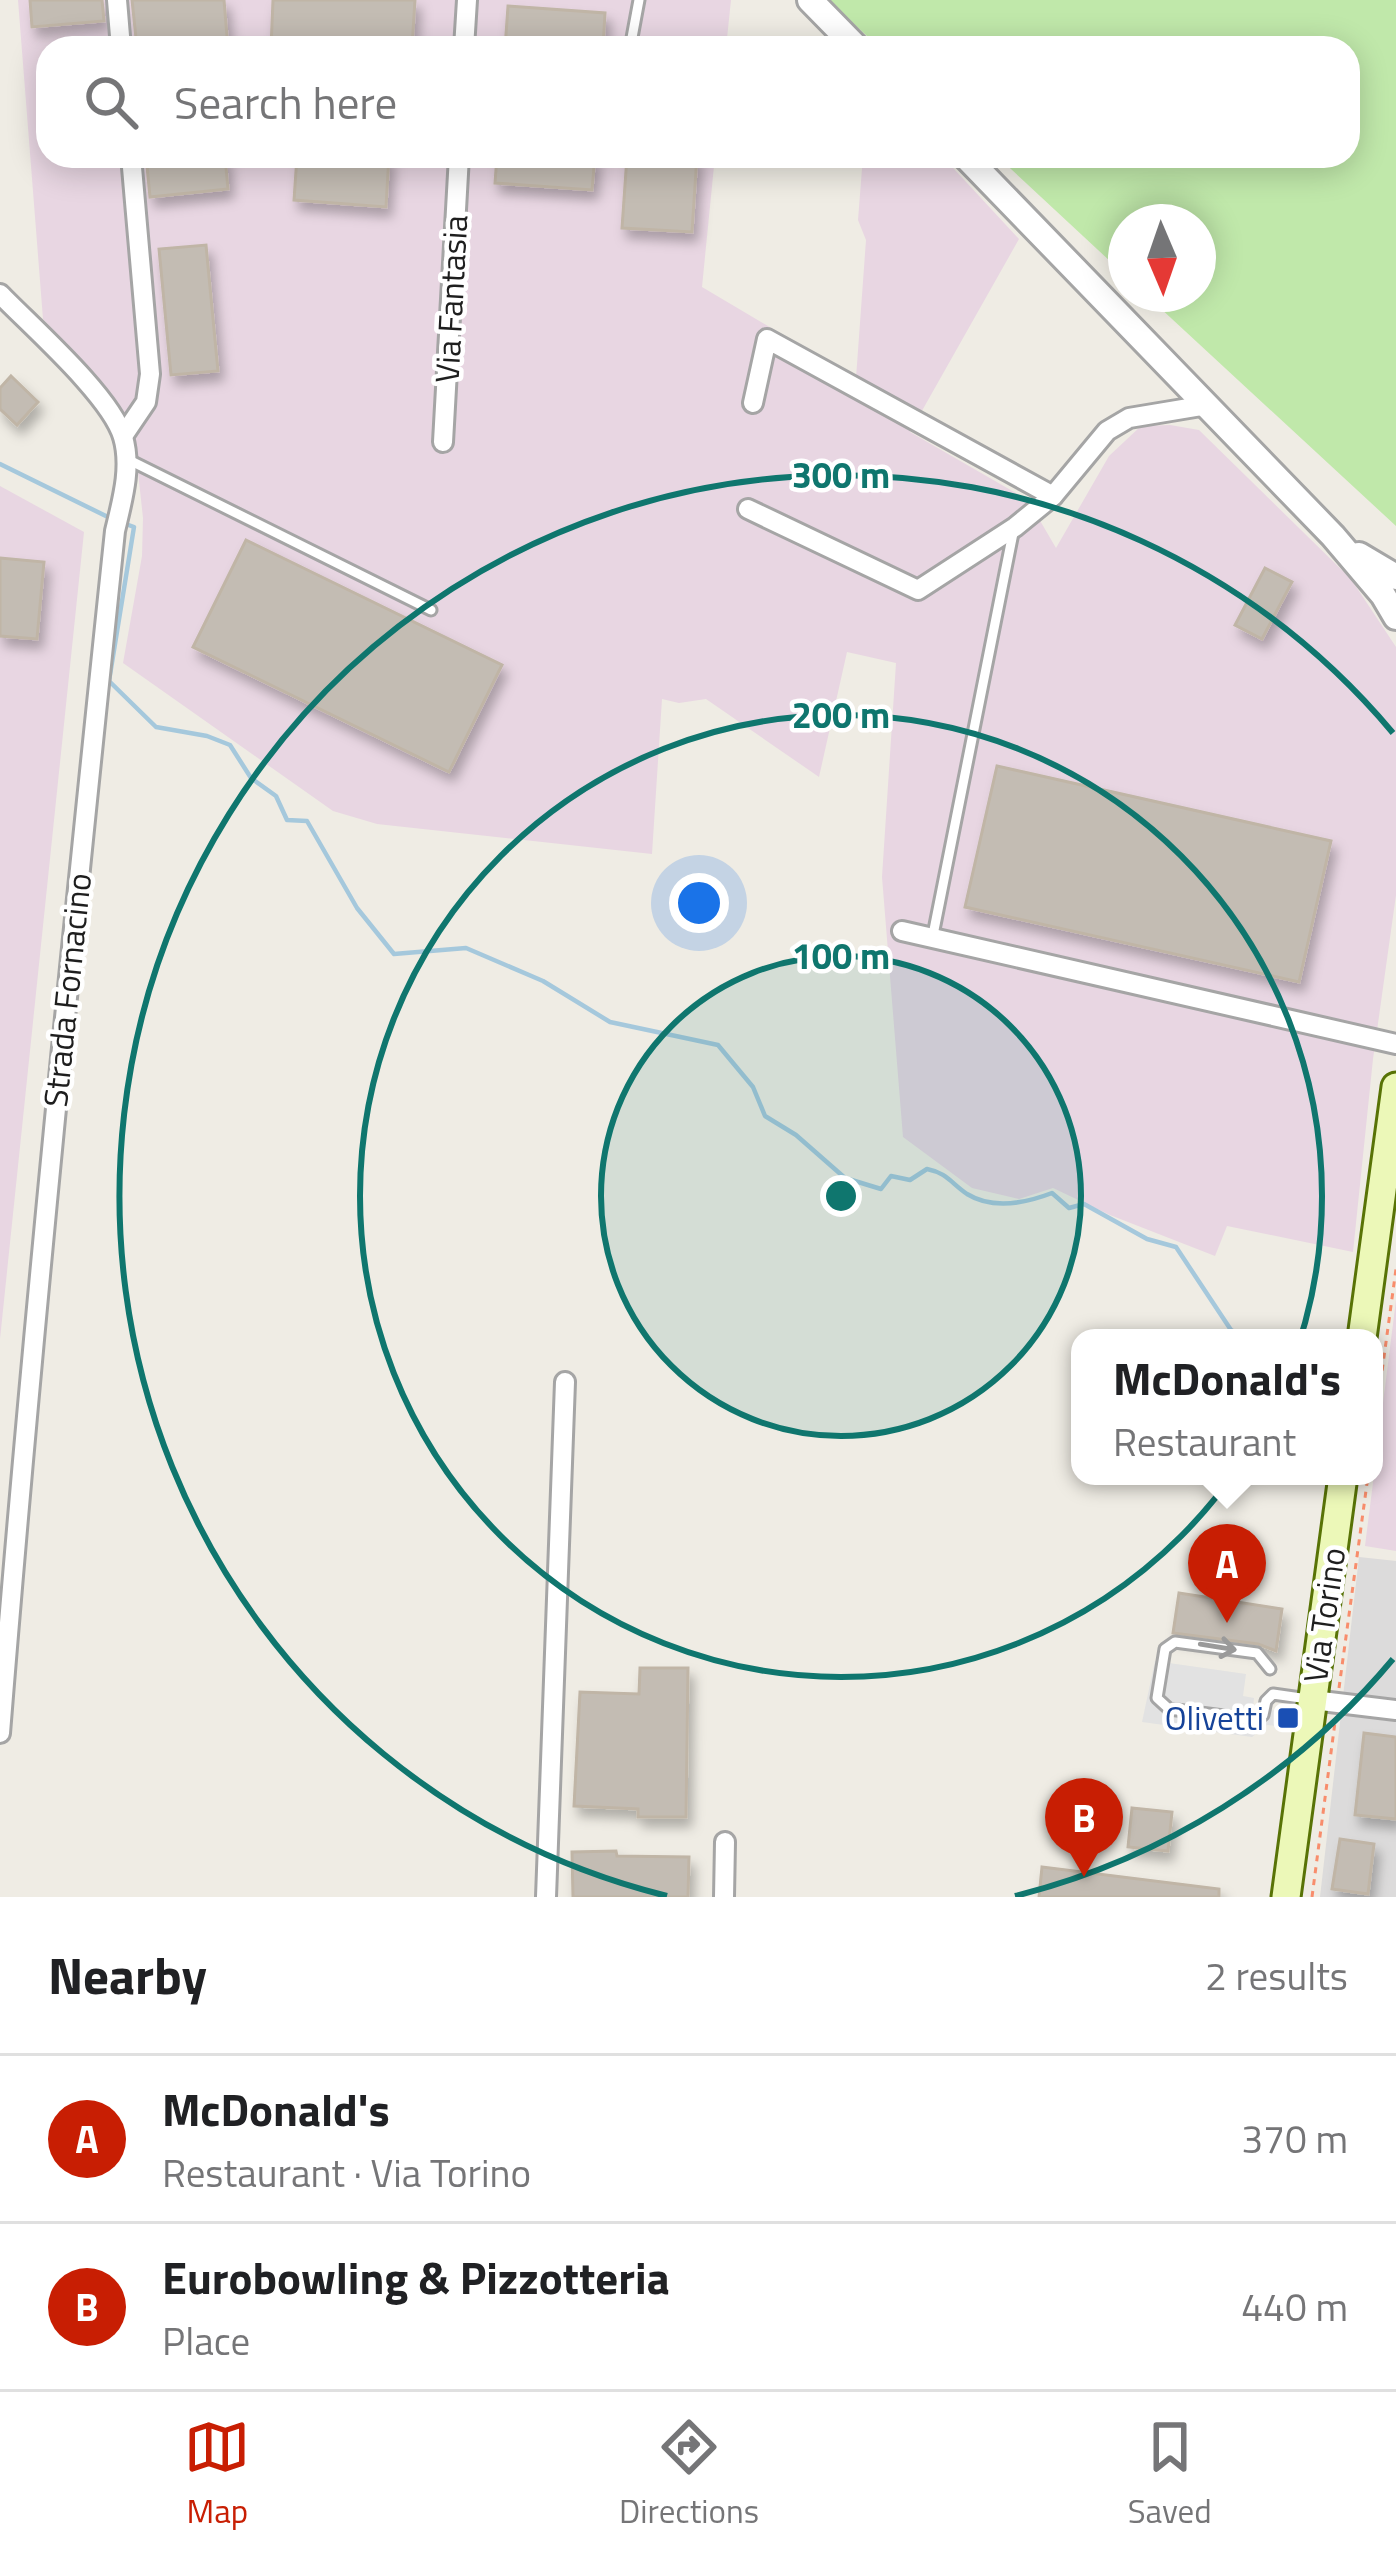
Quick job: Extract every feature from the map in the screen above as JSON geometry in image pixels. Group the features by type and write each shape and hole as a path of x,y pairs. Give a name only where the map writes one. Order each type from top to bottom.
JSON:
{"main road":[{"path":"1363,1329 1396,1087"},
{"name":"Via Torino","path":"1286,1897 1342,1485"}],"street":[{"path":"117,0 120,36"},
{"path":"465,36 467,0"},
{"path":"810,0 845,36"},
{"path":"122,436 146,402 150,374 132,168"},
{"name":"Via Fantasia","path":"443,442 457,168"},
{"path":"977,168 1393,597"},
{"name":"Strada Fornacino","path":"0,294 102,401 122,436 126,477 116,531 32,1335 0,1733"},
{"path":"753,404 767,339 1053,496"},
{"path":"748,509 918,590 1053,496 1107,431 1130,418 1207,405"},
{"path":"902,931 1396,1044"},
{"path":"546,1897 565,1382"},
{"path":"1313,1700 1396,1710"},
{"path":"724,1897 725,1842"}],"lane":[{"path":"632,36 639,0"},
{"path":"124,457 430,610"},
{"path":"932,940 1015,526"},
{"path":"1270,1669 1257,1653 1171,1643 1164,1652 1158,1702 1169,1708 1255,1720 1263,1715 1273,1694 1313,1700"}],"path":[{"path":"1383,1364 1396,1269"}],"shaded area":[{"path":"18,0 731,0 727,36 36,36 36,168 714,168 702,287 856,378 866,240 858,220 862,168 953,168 1019,239 910,432 1028,500 1056,548 1109,456 1141,426 1199,430 1351,579 1396,647 1396,895 1353,1252 1227,1226 1215,1256 1053,1188 1019,1199 972,1188 903,1137 882,877 896,663 847,652 819,777 706,699 679,703 662,699 652,854 377,824 333,811 123,663 142,556 137,463 123,418 90,370 43,319"},
{"path":"0,486 84,532 0,1339"},
{"path":"1396,1300 1396,1551 1365,1546 1373,1485 1383,1485 1383,1403"},
{"path":"1359,1557 1396,1561 1396,1897 1320,1897"},
{"path":"1155,1661 1246,1674 1243,1696 1254,1698 1253,1708 1278,1711 1277,1726 1267,1725 1252,1737 1142,1722"}],"green space":[{"path":"828,0 1396,0 1396,526 1164,312 1216,312 1216,204 1108,204 1108,259 1010,168 1360,168 1360,36 867,36"}],"building":[{"path":"30,0 102,0 104,21 32,27"},
{"path":"132,0 224,0 227,36 136,36"},
{"path":"273,0 415,0 413,36 272,36"},
{"path":"508,6 605,13 604,36 506,36"},
{"path":"147,168 226,168 228,189 150,197"},
{"path":"296,168 388,168 386,207 294,200"},
{"path":"496,168 594,168 592,190 495,183"},
{"path":"626,168 696,168 692,232 622,228"},
{"path":"206,245 218,371 171,375 159,249"},
{"path":"11,376 38,402 17,425 0,409 0,388"},
{"path":"246,540 502,665 449,772 193,647"},
{"path":"0,558 44,562 37,639 0,636"},
{"path":"1265,568 1292,582 1262,639 1235,625"},
{"path":"997,766 1331,841 1299,982 965,907"},
{"path":"1179,1593 1282,1609 1276,1651 1258,1644 1173,1633"},
{"path":"640,1668 688,1668 686,1817 638,1817 638,1809 574,1806 580,1692 639,1694"},
{"path":"1364,1733 1396,1737 1396,1819 1355,1815"},
{"path":"1132,1808 1172,1812 1168,1851 1128,1847"},
{"path":"1340,1839 1374,1844 1368,1894 1332,1889"},
{"path":"616,1851 617,1856 689,1857 688,1897 573,1897 572,1852"},
{"path":"1042,1867 1219,1889 1219,1897 1039,1897"}],"waterway":[{"path":"0,464 112,519"},
{"path":"123,523 134,527 109,681 156,727 230,745 251,778 276,796 287,820 307,821 357,908 394,954 466,948 543,981 610,1022 718,1045 753,1087 765,1116 796,1135 845,1178 881,1189 891,1176 910,1180 927,1169 988,1202 1021,1202 1052,1193 1069,1208 1084,1204 1147,1239 1176,1247 1230,1329"}],"place":[{"name":"McDonald's","path":"1227,1623"},
{"name":"Olivetti","path":"1288,1718"},
{"name":"Eurobowling & Pizzotteria","path":"1084,1877"}]}
